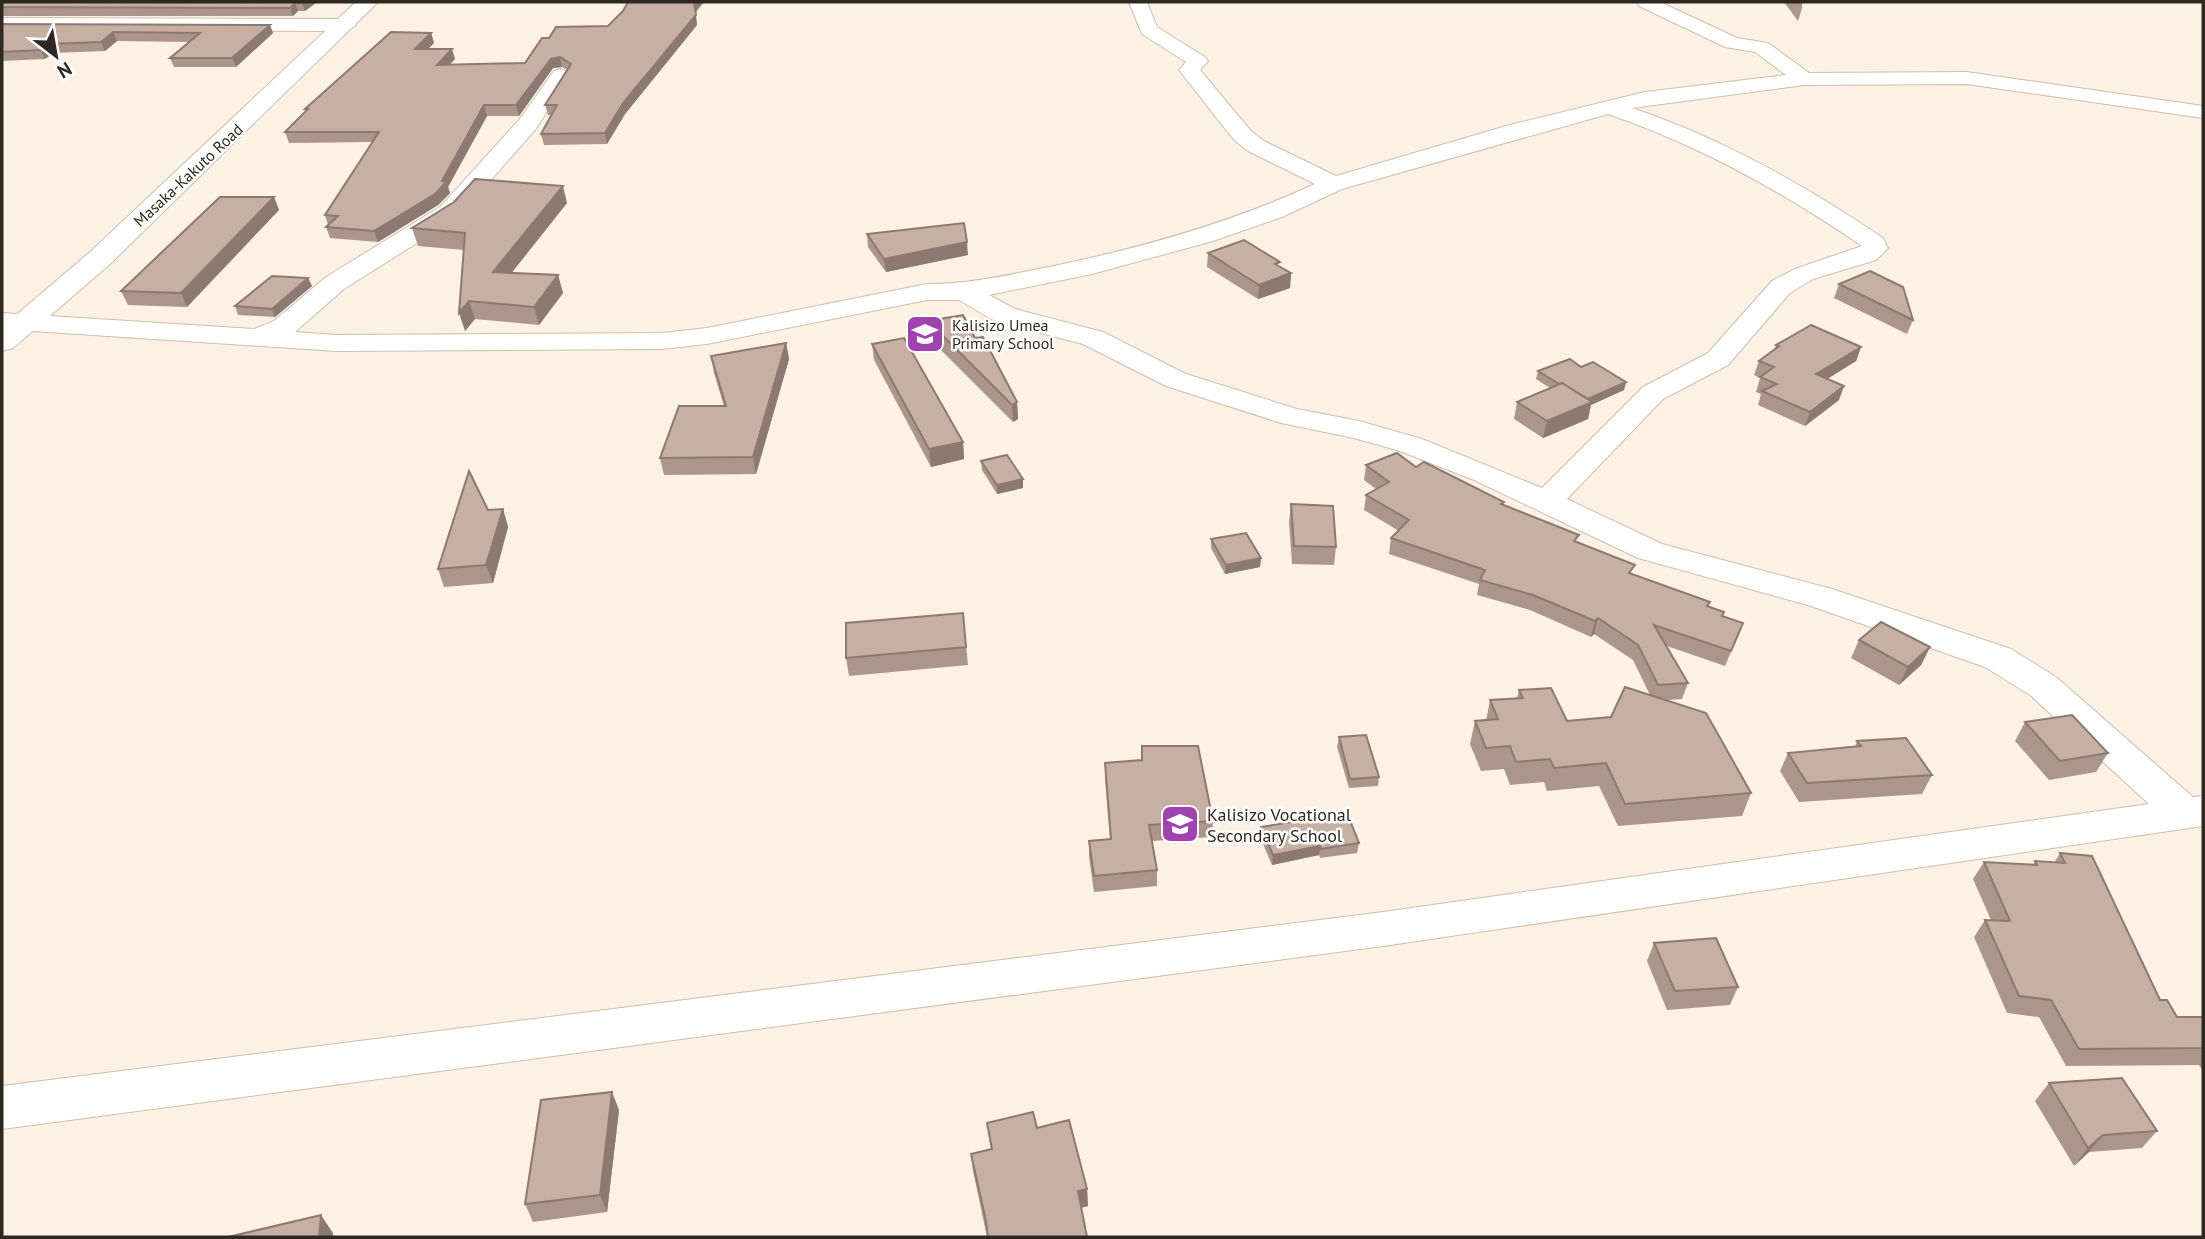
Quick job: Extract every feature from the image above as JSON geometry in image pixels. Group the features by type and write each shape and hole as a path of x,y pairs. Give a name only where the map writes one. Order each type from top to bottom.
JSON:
{"highway":[{"name":"Masaka-Kakuto Road","path":"2,342 14,322 100,258 368,2"}],"street":[{"path":"1138,2 1149,30 1198,61 1189,70 1242,135 1256,146 1334,184"},
{"path":"1646,2 1732,43 1761,47 1804,79"},
{"path":"2,24 346,25"},
{"path":"255,338 284,327 335,283 449,212 527,125 561,75"},
{"path":"14,322 336,343 662,341 708,336 927,292 964,292 1093,267 1204,236 1273,212 1334,184 1607,106 1671,95 1804,79 1967,78 2203,112"},
{"path":"1547,501 1618,432 1633,409 1653,393 1718,359 1781,287 1804,274 1867,255 1875,248 1874,243 1805,196 1665,126 1607,106"},
{"path":"964,292 1005,315 1093,338 1176,380 1291,417 1359,430 1411,445 1547,501 1650,551 1820,597 1950,639 1998,659 2043,686 2195,813"},
{"path":"2,1108 1370,931 2195,813"}],"building":[{"path":"2,2 303,2 295,3 290,8 2,7"},
{"path":"628,2 695,2 696,15 623,103 605,133 541,134 557,105 545,105 571,64 560,57 551,59 516,105 484,105 442,181 446,182 435,194 374,231 326,227 338,216 325,215 379,132 285,132 308,109 305,109 391,32 431,33 415,49 452,49 437,65 525,63 542,38 549,38 556,27 608,26"},
{"path":"2,24 270,25 232,58 170,58 200,33 113,32 101,42 49,44 41,50 2,52"},
{"path":"475,179 563,186 493,272 558,275 534,307 469,301 459,313 465,233 412,228 454,202"},
{"path":"220,197 274,197 181,293 121,291"},
{"path":"964,223 967,242 884,259 867,234"},
{"path":"1244,240 1280,262 1275,264 1291,273 1259,285 1208,253"},
{"path":"1870,271 1903,287 1913,320 1839,284"},
{"path":"272,276 308,278 272,309 235,306"},
{"path":"963,315 975,338 983,337 1017,402 1012,405 928,321"},
{"path":"1811,325 1861,347 1816,374 1844,386 1810,412 1762,391 1777,384 1760,377 1774,367 1759,361 1779,346 1776,345"},
{"path":"904,338 963,442 929,449 872,344"},
{"path":"786,343 753,457 660,458 679,406 726,406 711,356"},
{"path":"1570,359 1581,367 1593,362 1626,382 1588,399 1538,371"},
{"path":"1562,383 1592,402 1547,421 1517,402"},
{"path":"1397,453 1416,467 1424,462 1504,502 1501,504 1579,535 1574,541 1635,565 1629,573 1710,602 1707,606 1724,612 1722,616 1743,623 1731,651 1654,625 1688,683 1658,685 1638,645 1598,618 1595,621 1533,595 1480,580 1485,570 1391,538 1409,520 1366,495 1389,482 1366,465"},
{"path":"1007,455 1023,479 997,485 981,461"},
{"path":"469,471 488,510 503,509 486,565 438,569"},
{"path":"1291,504 1333,506 1336,547 1294,546"},
{"path":"1246,533 1261,558 1226,565 1211,539"},
{"path":"963,613 966,647 846,658 846,623"},
{"path":"1881,622 1930,647 1908,667 1859,640"},
{"path":"1625,687 1706,713 1751,793 1625,804 1606,763 1554,768 1550,759 1516,762 1510,746 1486,748 1475,721 1498,719 1490,700 1523,698 1519,690 1551,688 1567,721 1611,717"},
{"path":"2072,715 2108,753 2060,761 2025,722"},
{"path":"1366,735 1379,777 1350,779 1339,737"},
{"path":"1906,738 1932,775 1807,783 1788,753 1861,746 1857,741"},
{"path":"1142,746 1198,746 1213,821 1149,825 1157,870 1094,876 1089,841 1111,839 1105,763 1142,760"},
{"path":"1347,813 1359,843 1321,849 1320,846 1273,855 1261,827"},
{"path":"2060,853 2092,856 2160,1000 2167,1000 2177,1017 2203,1017 2203,1048 2079,1049 2051,1000 2019,996 1985,920 2010,921 1984,862 2037,865 2035,861 2065,863"},
{"path":"1716,938 1738,987 1675,991 1654,943"},
{"path":"2122,1078 2157,1131 2103,1135 2088,1148 2049,1083"},
{"path":"612,1092 600,1195 525,1204 541,1100"},
{"path":"1033,1112 1037,1128 1069,1120 1087,1189 1078,1191 1087,1237 988,1237 971,1154 992,1149 987,1123"},
{"path":"321,1215 319,1237 228,1237"}],"place":[{"name":"Kalisizo Umea Primary School","path":"925,334"},
{"name":"Kalisizo Vocational Secondary School","path":"1180,824"}]}
